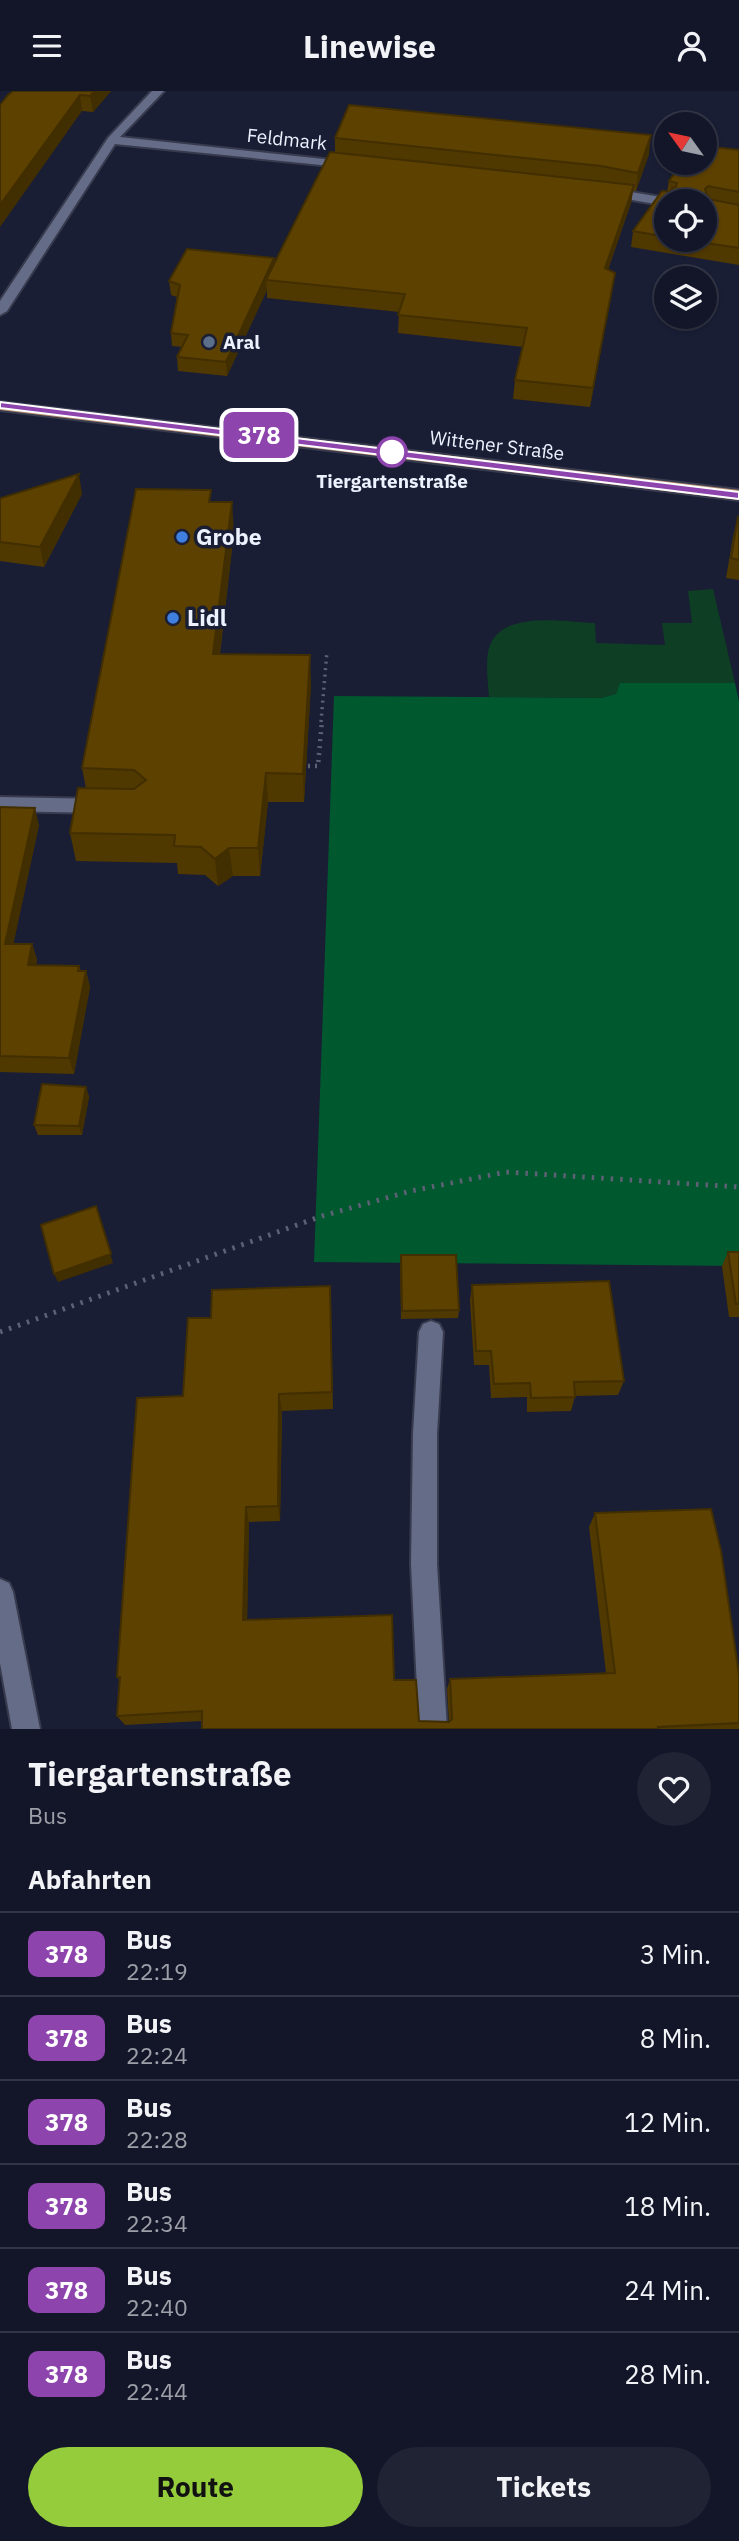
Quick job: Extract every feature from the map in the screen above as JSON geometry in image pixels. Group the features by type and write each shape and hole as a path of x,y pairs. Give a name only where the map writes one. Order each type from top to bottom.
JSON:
{"main road":[{"name":"Wittener Straße","path":"0,405 739,495"}],"street":[{"path":"0,311 112,141 142,105 159,91"},
{"name":"Feldmark","path":"112,141 364,166"},
{"path":"598,191 654,200"},
{"path":"0,804 116,807"},
{"path":"432,1332 425,1434 424,1564 433,1729"},
{"path":"0,1592 26,1729"}],"path":[{"path":"291,766 318,765 327,651"},
{"path":"0,1332 322,1216 411,1191 506,1171 739,1187"}],"green space":[{"path":"713,589 735,683 621,683 616,694 601,698 489,697 489,648 496,636 506,627 551,620 595,623 596,643 665,645 662,623 692,623 688,591"},
{"path":"620,683 735,683 739,702 739,1266 314,1262 334,696 601,698 616,694"}],"building":[{"path":"13,91 95,91 90,96 80,95 0,205 0,105"},
{"path":"349,105 651,135 638,173 601,166 335,138"},
{"path":"718,148 739,150 739,192 708,186 705,189 672,189 677,183 669,181 673,175 718,175"},
{"path":"330,152 634,185 605,268 615,273 593,388 515,380 527,328 398,315 405,294 266,280"},
{"path":"717,201 739,205 739,248 717,245"},
{"path":"654,202 654,235 633,231"},
{"path":"187,249 274,258 226,362 177,357 188,335 171,333 180,285 169,281"},
{"path":"79,474 40,547 0,542 1,498"},
{"path":"136,489 211,490 209,502 232,502 213,654 310,655 303,774 266,773 258,848 229,848 215,859 201,847 174,846 175,835 70,833 78,788 134,789 146,780 134,770 82,768"},
{"path":"739,518 739,560 731,558"},
{"path":"0,807 35,808 5,944 32,944 28,965 79,966 78,971 86,971 69,1058 0,1056"},
{"path":"42,1084 86,1087 79,1126 34,1125"},
{"path":"96,1206 111,1254 54,1274 41,1225"},
{"path":"728,1252 739,1252 739,1304 736,1304"},
{"path":"401,1255 456,1255 459,1310 402,1311"},
{"path":"609,1281 624,1381 574,1382 575,1397 531,1398 530,1383 494,1384 491,1351 476,1351 472,1285"},
{"path":"330,1286 332,1392 279,1394 278,1506 246,1507 243,1620 392,1615 394,1680 416,1680 419,1721 449,1722 452,1719 450,1679 615,1673 595,1513 711,1509 721,1551 739,1675 739,1723 658,1727 659,1729 202,1729 202,1711 117,1716 120,1677 117,1677 137,1398 183,1396 188,1318 211,1318 212,1290"}],"bus line":[{"name":"378","path":"0,405 739,495"}],"place":[{"name":"Aral","path":"209,342"},
{"name":"Tiergartenstraße","path":"392,452"},
{"name":"Grobe","path":"182,537"},
{"name":"Lidl","path":"173,618"}]}
